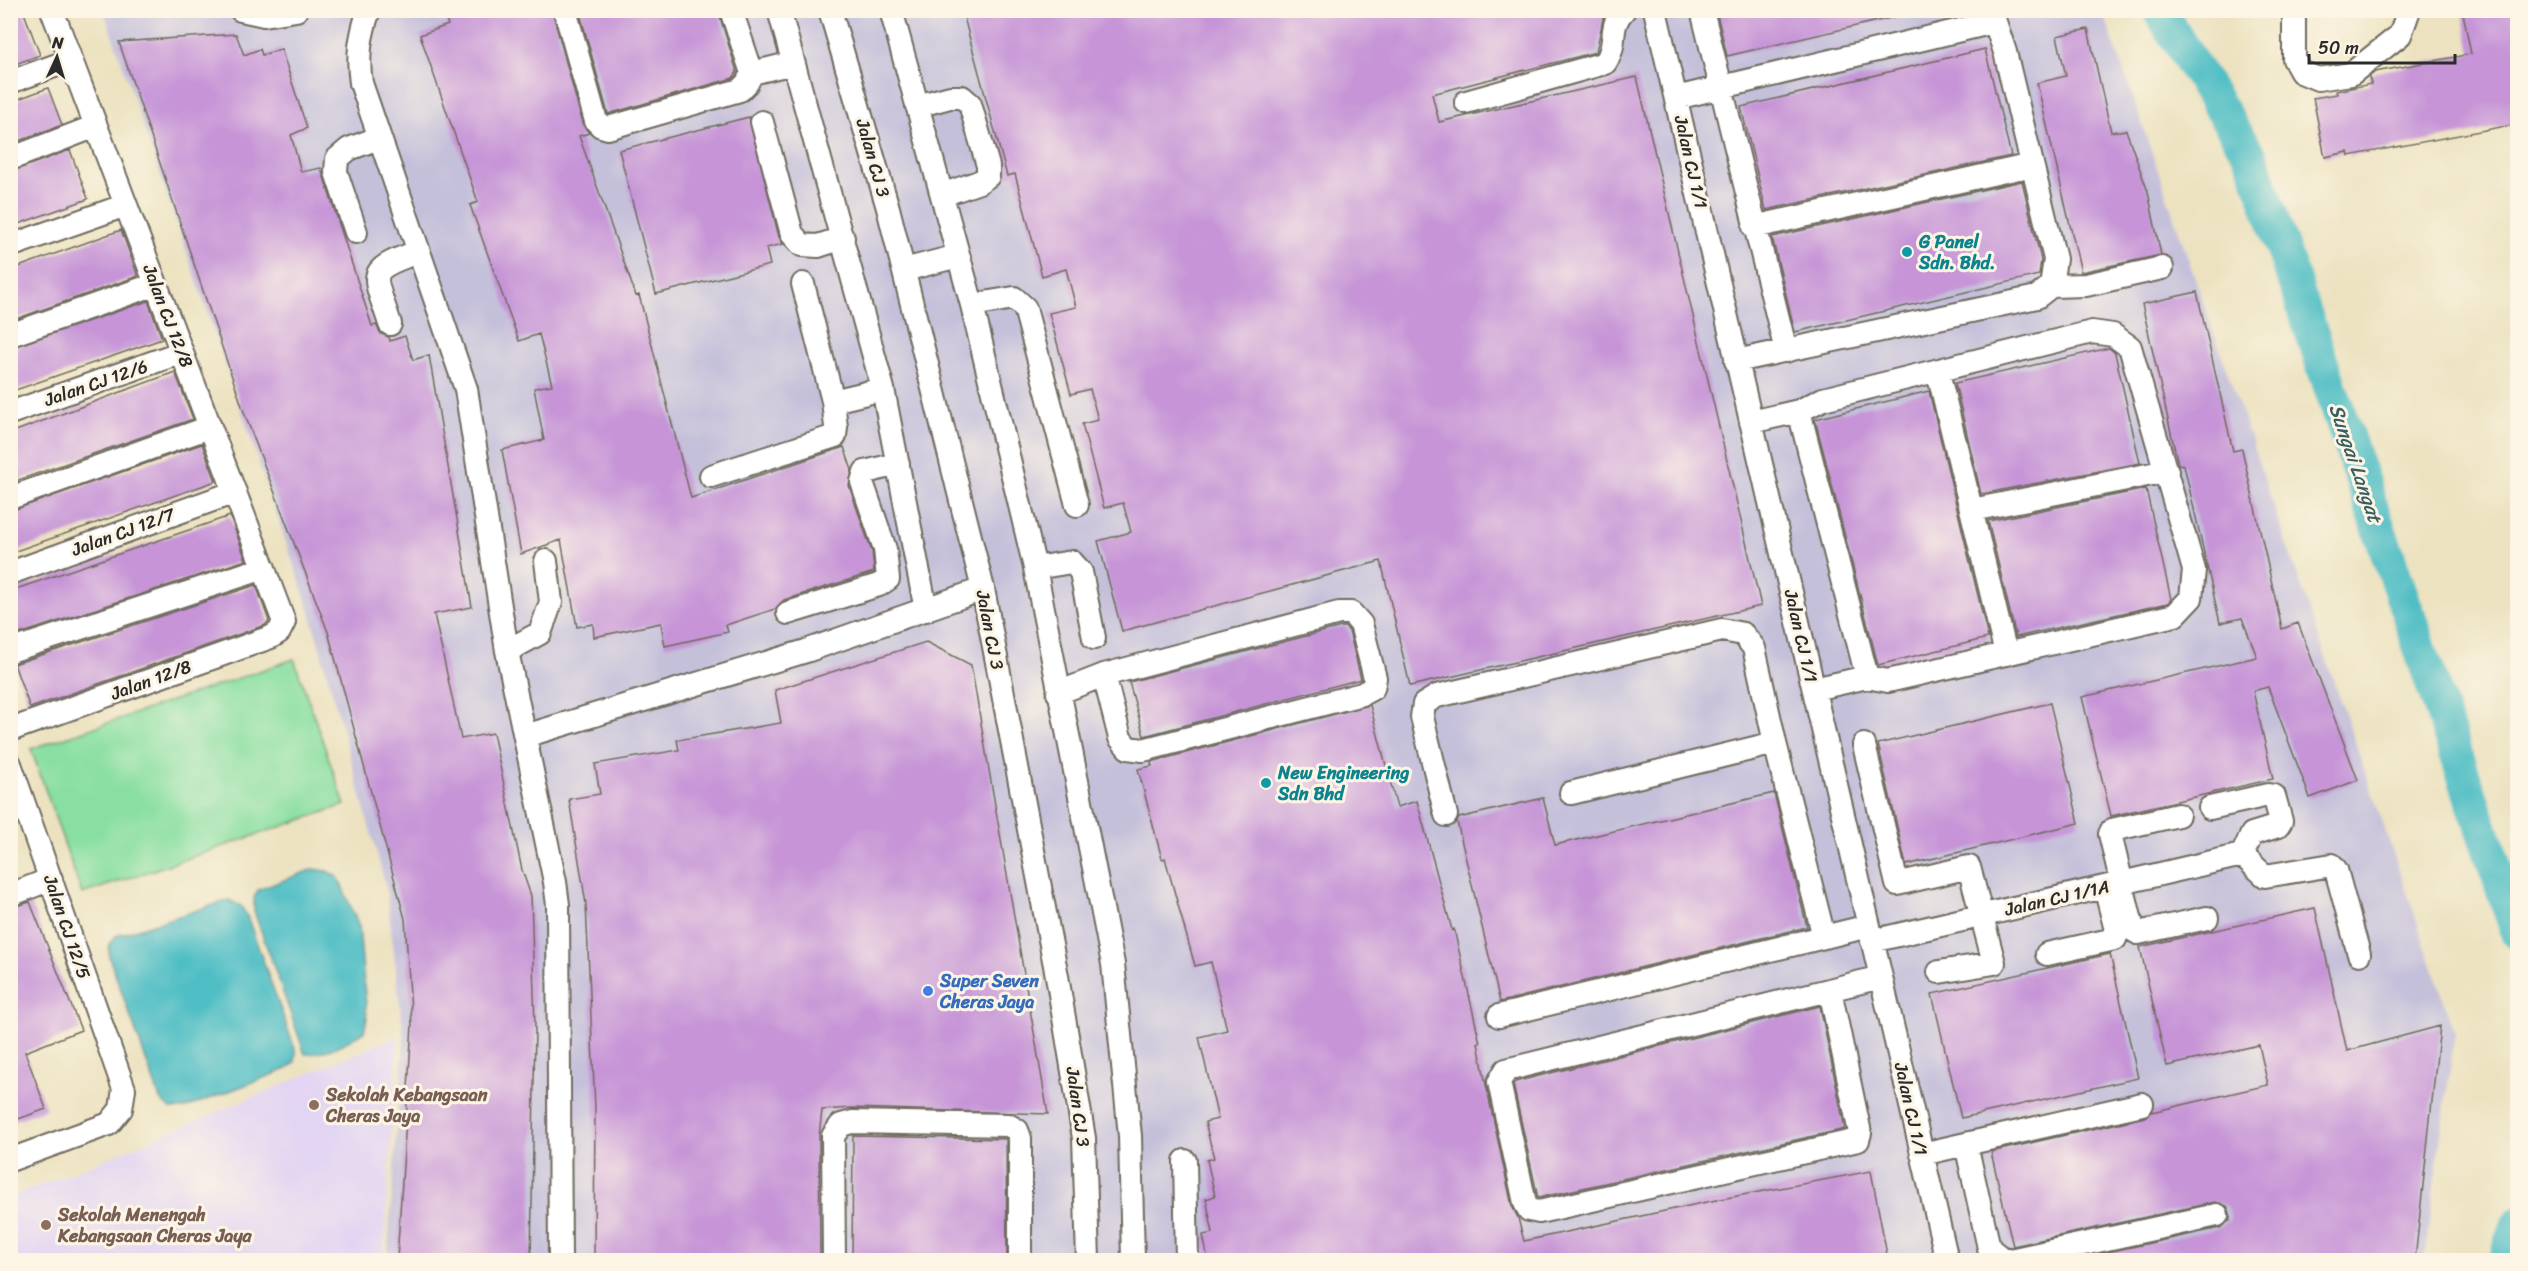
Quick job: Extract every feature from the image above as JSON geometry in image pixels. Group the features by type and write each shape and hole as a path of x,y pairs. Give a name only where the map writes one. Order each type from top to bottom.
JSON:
{"street":[{"name":"Jalan CJ 12/8","path":"52,10 284,622"},
{"path":"241,10 264,15 296,10"},
{"path":"369,10 360,35 358,58 360,83 466,389 507,651 555,882 558,905 560,1260"},
{"path":"565,10 596,120 601,126 608,128 740,90 752,73 732,10"},
{"path":"779,10 883,389 926,610"},
{"name":"Jalan CJ 3","path":"830,10 904,270 983,589 1058,976 1084,1138 1088,1260"},
{"path":"891,10 972,305 1035,568 1113,964 1130,1136 1133,1260"},
{"path":"1466,102 1605,63 1612,53 1615,20 1624,10"},
{"name":"Jalan CJ 1/1","path":"1655,10 1947,1260"},
{"path":"1702,10 1786,351"},
{"path":"2294,10 2294,59 2301,72 2318,79 2351,74 2400,35 2409,10"},
{"path":"1676,98 1993,16 2005,52 2055,259 2052,286"},
{"path":"10,82 71,60"},
{"path":"752,73 793,63"},
{"path":"917,106 950,97 962,97 970,104 988,166 988,176 979,182 942,195"},
{"path":"762,122 792,234 802,245 818,246 843,238"},
{"path":"10,159 96,126"},
{"path":"356,232 336,172 337,159 349,149 378,138"},
{"path":"1755,227 2032,165"},
{"path":"10,246 126,205"},
{"path":"390,324 376,279 380,268 389,262 418,252"},
{"path":"904,270 958,256"},
{"path":"1736,361 2037,297 2052,286 2086,285 2162,268"},
{"path":"10,335 156,284"},
{"path":"711,476 835,436 832,401 803,284"},
{"path":"972,305 1014,298 1025,308 1077,505"},
{"path":"1751,422 1799,411 1822,399 2092,332 2113,335 2130,347 2194,570 2191,598 2175,615 1888,681 1867,677 1814,689"},
{"name":"Jalan CJ 12/6","path":"10,413 182,352"},
{"path":"1938,372 2006,654"},
{"path":"832,401 883,389"},
{"path":"1799,411 1867,677"},
{"path":"10,498 210,426"},
{"path":"788,613 879,585 888,579 885,549 862,482 864,472 897,464"},
{"path":"1972,510 2167,471"},
{"name":"Jalan CJ 12/7","path":"10,573 235,492"},
{"path":"507,651 540,633 551,602 546,561"},
{"path":"1035,568 1071,562 1077,566 1082,572 1094,638"},
{"path":"10,651 264,568"},
{"path":"525,736 806,651 983,589"},
{"path":"1059,693 1104,675 1327,616 1351,613 1361,624 1376,678 1374,688 1362,694 1143,750 1128,748 1120,738 1104,675"},
{"name":"Jalan 12/8","path":"10,730 270,637 279,632 284,622"},
{"path":"1446,815 1422,717 1424,704 1437,696 1722,630 1743,634 1754,648 1824,937"},
{"path":"1571,793 1776,743"},
{"path":"1864,745 1897,884 1969,867 1994,963 1939,972"},
{"name":"Jalan CJ 12/5","path":"10,764 124,1089 121,1109 108,1124 10,1160"},
{"path":"2210,808 2268,795 2274,796 2282,821 2278,826 2252,834 2242,855 2265,876 2331,865 2336,870 2359,954"},
{"path":"2047,954 2115,939 2117,934 2110,834 2112,830 2178,815"},
{"name":"Jalan CJ 1/1A","path":"1499,1016 1824,937 1870,933 1981,916 2242,855"},
{"path":"10,895 51,879"},
{"path":"2114,885 2133,930 2138,933 2207,918"},
{"path":"1830,990 1860,1133 1858,1140 1539,1212 1529,1210 1525,1203 1499,1082 1506,1070 1881,977"},
{"path":"1922,1154 2142,1104"},
{"path":"834,1260 833,1136 841,1125 852,1122 1008,1125 1017,1130 1020,1138 1020,1260"},
{"path":"1966,1144 1989,1248 2000,1257 2010,1260 2217,1215"},
{"path":"1185,1161 1187,1260"}],"shaded area":[{"path":"104,11 2103,11 2455,1032 2424,1260 387,1260 404,1037 386,887 309,609"},
{"name":"Sekolah Kebangsaan Cheras Jaya","path":"398,1036 383,1260 11,1260 11,1196 72,1173"}],"green space":[{"path":"294,659 345,805 82,894 31,749"}],"water":[{"path":"313,869 327,871 338,877 359,926 367,1018 364,1032 328,1050 305,1054 254,911 254,898 258,890"},
{"path":"229,900 241,906 247,916 296,1052 295,1062 287,1069 183,1109 170,1109 160,1099 109,957 109,944 116,936"}],"building":[{"path":"10,10 23,10 40,55 10,66"},
{"path":"442,10 552,10 583,125 589,133 579,136 636,296 639,295 691,498 844,447 852,470 849,486 872,552 874,572 784,600 775,609 726,625 728,632 665,646 661,623 594,637 593,624 577,627 561,540 521,554 502,450 544,440 534,388 552,385 539,334 519,341 470,205 478,202 420,35 448,25"},
{"path":"579,10 718,10 737,72 733,78 608,114"},
{"path":"962,10 1601,10 1603,19 1596,52 1432,94 1439,122 1637,77 1761,606 1410,686 1381,561 1122,631 1098,541 1131,532 1123,503 1104,508 1082,424 1098,420 1090,389 1071,394 1049,313 1076,307 1066,269 1042,276 1015,174 1007,176"},
{"path":"1716,10 1894,10 1895,17 1727,56"},
{"path":"2476,10 2517,10 2517,124 2349,156 2348,152 2325,157 2313,98 2371,84 2369,77 2375,72 2471,54 2463,13"},
{"path":"2088,29 2111,132 2126,130 2148,192 2161,255 2081,272 2037,83 2066,76 2057,36"},
{"path":"236,34 244,55 260,49 262,55 281,49 307,128 291,135 301,172 321,168 372,326 376,325 381,334 389,337 390,341 405,336 413,360 429,355 472,607 434,614 461,739 493,733 522,870 531,896 535,1027 531,1260 397,1260 412,1025 405,919 328,632 245,415 119,42"},
{"path":"1985,49 2011,156 1766,210 1741,107"},
{"path":"48,88 62,125 10,144 10,102"},
{"path":"749,117 779,237 783,244 766,248 770,265 656,294 619,150"},
{"path":"70,150 88,199 10,227 10,172"},
{"name":"G Panel Sdn. Bhd.","path":"2022,181 2041,260 2039,275 1795,332 1772,237"},
{"path":"121,230 138,276 10,321 10,270"},
{"path":"2197,292 2233,451 2242,449 2282,629 2298,623 2358,780 2310,798 2268,687 2253,691 2273,779 2111,816 2082,697 2257,657 2242,618 2220,623 2184,465 2178,464 2142,304"},
{"path":"148,301 162,339 10,392 10,348"},
{"path":"2109,348 2115,353 2140,463 1981,494 1955,383"},
{"path":"175,372 193,419 10,483 10,433"},
{"path":"1929,391 1988,638 1878,665 1815,419"},
{"path":"202,444 216,481 10,553 10,511"},
{"path":"2146,489 2171,599 2168,603 2016,637 1988,521"},
{"path":"230,516 246,560 10,637 10,591"},
{"path":"256,585 269,621 265,625 30,708 14,664"},
{"path":"1341,627 1349,631 1361,679 1144,736 1129,682"},
{"path":"926,642 971,665 1048,1114 852,1108 822,1110 819,1136 820,1260 594,1260 595,1108 586,904 569,799 600,794 595,764 679,750 677,740 781,723 775,690"},
{"path":"2050,703 2079,823 1906,865 1878,744"},
{"path":"1370,705 1397,807 1417,801 1452,930 1454,929 1480,1043 1478,1043 1486,1085 1512,1206 1524,1241 1721,1199 1871,1171 1888,1260 1367,1260 1367,1255 1344,1260 1208,1260 1203,1235 1213,1233 1206,1199 1215,1196 1207,1160 1214,1158 1205,1122 1218,1119 1199,1037 1227,1030 1211,962 1195,966 1165,858 1162,859 1138,769 1152,766 1151,762"},
{"path":"1774,793 1807,927 1500,1002 1457,822 1459,818 1543,798 1555,845"},
{"path":"30,902 81,1030 25,1052 46,1109 10,1122 10,908"},
{"path":"2315,908 2347,1051 2440,1026 2415,1260 2071,1260 2220,1228 2230,1220 2230,1213 2227,1206 2215,1202 2013,1246 1991,1152 2145,1117 2152,1112 2268,1085 2259,1045 2167,1066 2140,947"},
{"path":"2110,954 2138,1078 1961,1118 1932,994"},
{"path":"1820,1006 1845,1129 1538,1198 1513,1084 1515,1082"},
{"path":"853,1136 1006,1139 1007,1260 852,1260"}],"waterway":[{"name":"Sungai Langat","path":"2159,10 2252,159 2518,934"},
{"name":"Sungai Langat","path":"2505,1260 2518,1224"}],"place":[{"name":"G Panel Sdn. Bhd.","path":"1907,252"},
{"name":"New Engineering Sdn Bhd","path":"1266,783"},
{"name":"Super Seven Cheras Jaya","path":"928,991"},
{"name":"Sekolah Kebangsaan Cheras Jaya","path":"314,1105"},
{"name":"Sekolah Menengah Kebangsaan Cheras Jaya","path":"46,1225"}]}
